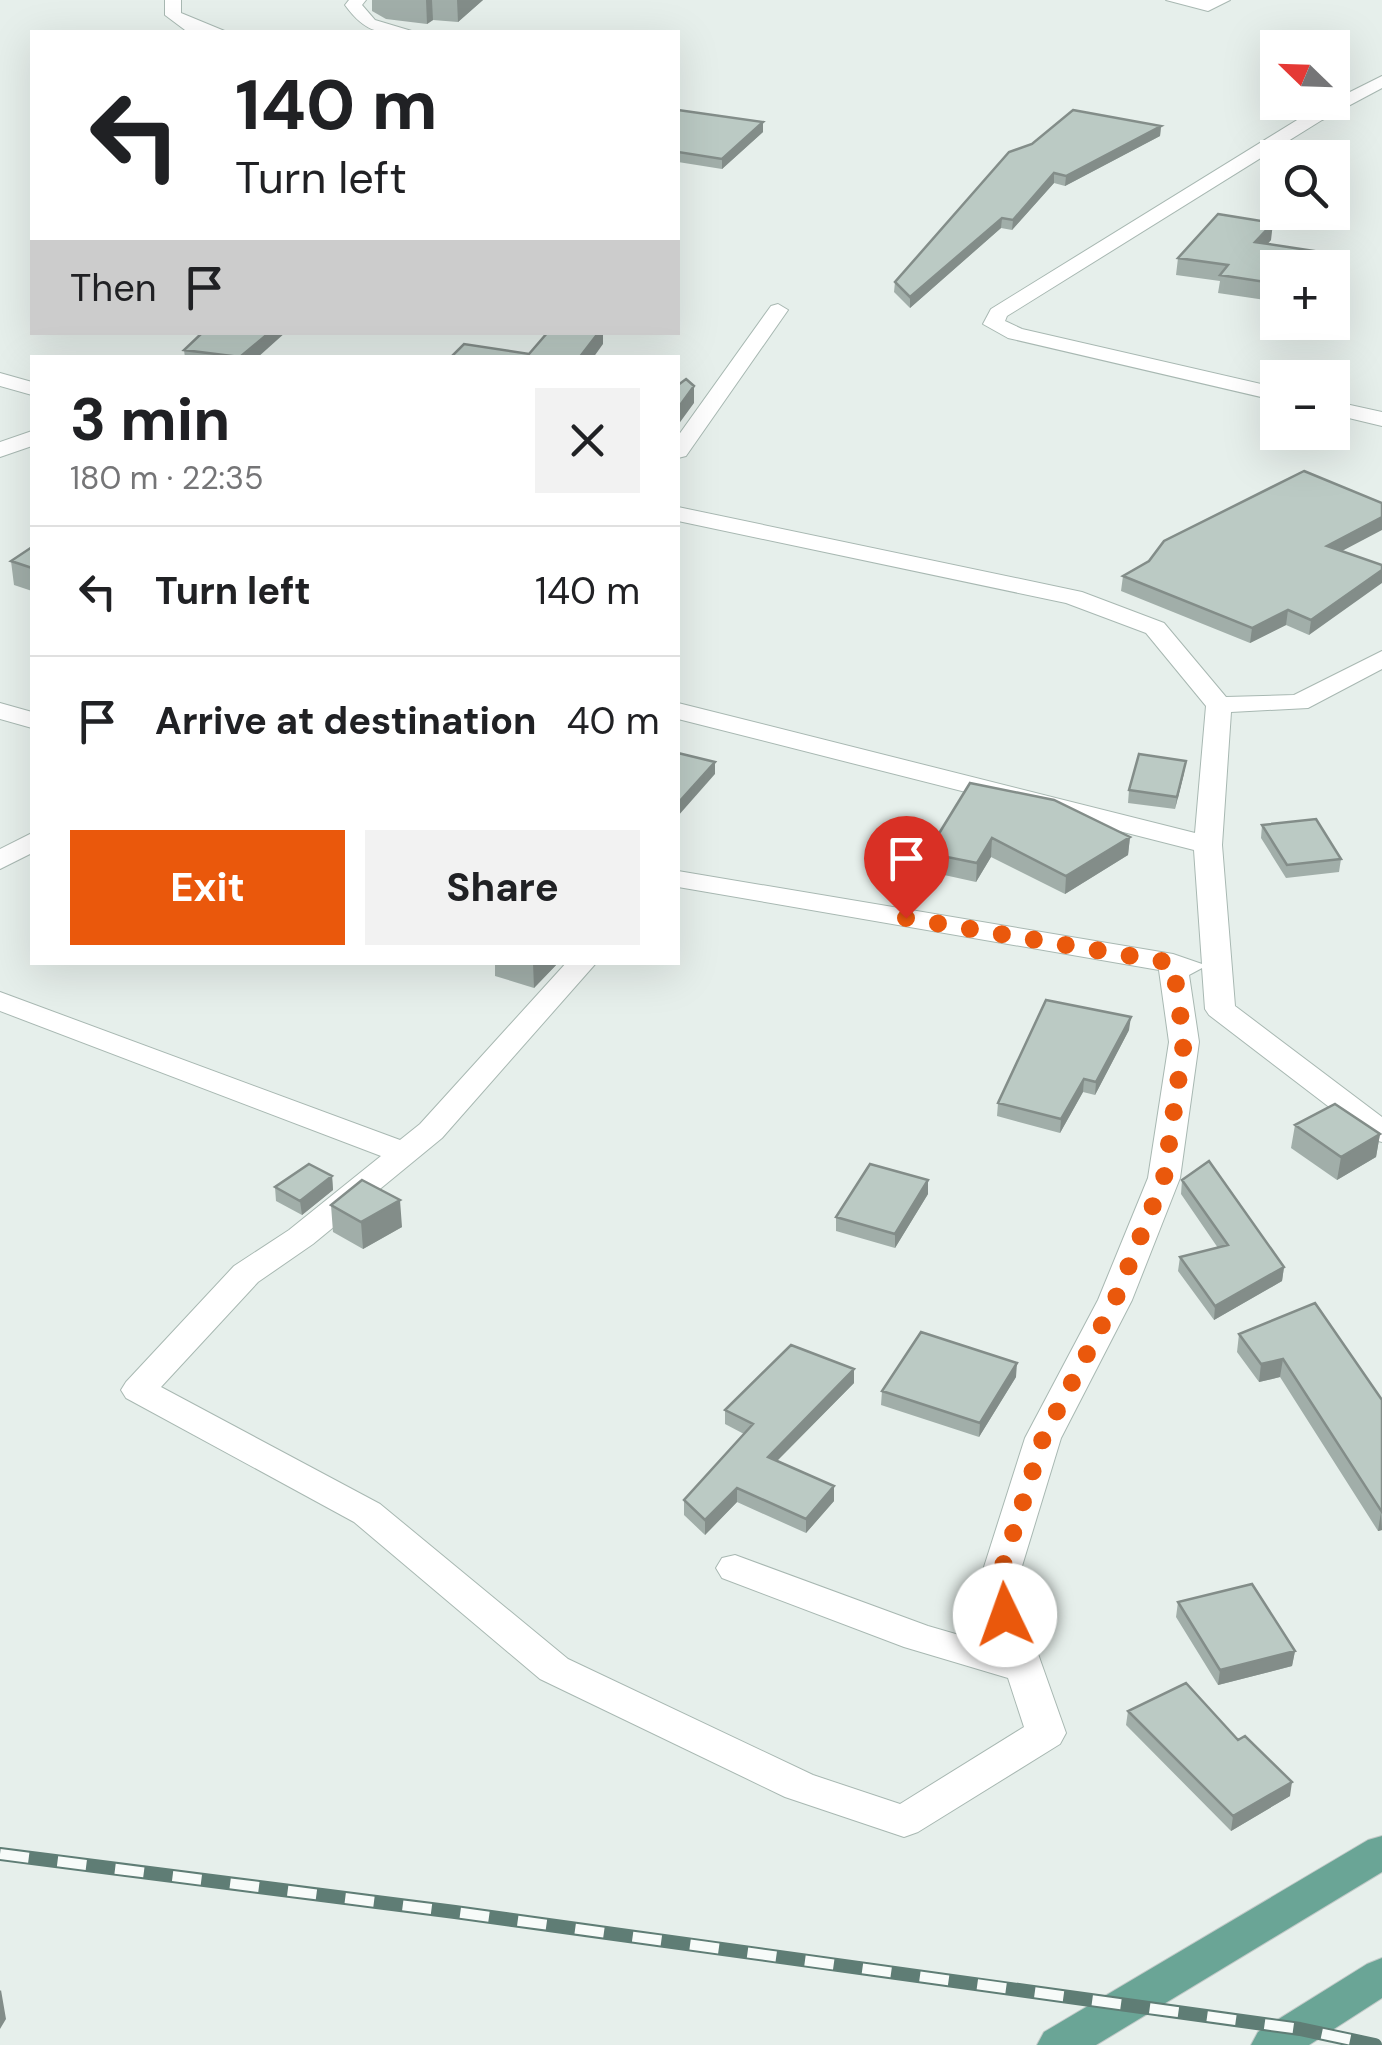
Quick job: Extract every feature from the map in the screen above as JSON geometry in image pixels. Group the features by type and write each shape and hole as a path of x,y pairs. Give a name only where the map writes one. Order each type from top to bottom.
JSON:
{"main road":[{"path":"1060,2045 1382,1852"},
{"path":"1273,2045 1382,1976"}],"street":[{"path":"173,0 174,16 209,30"},
{"path":"358,0 353,5 370,24 397,30"},
{"path":"1174,0 1208,6 1222,0"},
{"path":"1260,391 1015,334 993,324 998,313 1316,116 1382,80"},
{"path":"680,448 778,310"},
{"path":"0,380 30,388"},
{"path":"1350,411 1382,419"},
{"path":"0,450 30,439"},
{"path":"680,514 1072,598 1155,628 1219,706 1208,844 1220,1009 1382,1132"},
{"path":"1219,706 1299,703 1382,659"},
{"path":"0,711 30,719"},
{"path":"680,711 1208,844"},
{"path":"0,861 30,841"},
{"path":"680,880 1217,970"},
{"path":"581,965 431,1131 301,1237 246,1274 138,1390 367,1513 554,1669 798,1786 904,1821 1046,1733 996,1588 1043,1438 1115,1300 1164,1178 1184,1042 1173,963"},
{"path":"0,1002 404,1153"},
{"path":"735,1568 916,1637 1023,1668"}],"building":[{"path":"680,110 763,122 722,159 680,152"},
{"path":"1073,110 1161,126 1066,176 1054,173 1013,220 1002,218 910,297 895,282 1009,152 1032,144"},
{"path":"1218,214 1260,221 1260,230 1266,230 1255,242 1307,250 1260,250 1260,281 1220,275 1228,265 1178,258"},
{"path":"200,335 266,335 242,355 184,350"},
{"path":"545,335 597,335 581,355 453,355 464,344 529,354"},
{"path":"686,379 694,386 680,405 680,384"},
{"path":"1304,471 1382,503 1382,517 1327,546 1382,565 1382,570 1311,620 1288,610 1252,628 1123,576 1149,561 1164,541"},
{"path":"30,548 30,567 11,561"},
{"path":"680,753 715,762 680,801"},
{"path":"1139,754 1186,761 1177,797 1129,790"},
{"path":"970,783 1054,800 1130,837 1066,876 992,838 977,863 927,853"},
{"path":"1316,819 1341,859 1287,865 1262,825"},
{"path":"1046,1000 1131,1017 1096,1082 1084,1079 1061,1119 998,1103"},
{"path":"1335,1104 1380,1134 1341,1157 1295,1125"},
{"path":"1209,1161 1284,1267 1215,1306 1180,1257 1228,1245 1182,1180"},
{"path":"309,1164 332,1176 300,1201 275,1187"},
{"path":"870,1164 928,1180 895,1234 836,1217"},
{"path":"362,1180 400,1200 361,1222 331,1205"},
{"path":"1315,1303 1382,1400 1382,1512 1283,1359 1261,1364 1239,1334"},
{"path":"921,1332 1017,1363 980,1423 882,1391"},
{"path":"791,1345 854,1369 768,1457 834,1486 806,1519 737,1488 705,1520 684,1500 753,1424 725,1410"},
{"path":"1252,1584 1295,1651 1220,1670 1178,1602"},
{"path":"1186,1683 1238,1740 1245,1736 1292,1782 1233,1816 1128,1711"}],"railway":[{"path":"0,1854 455,1912 1300,2029 1375,2045"}],"route":[{"path":"906,918 1173,963 1184,1042 1164,1178 1115,1300 1043,1438 996,1588 1005,1615"}]}
